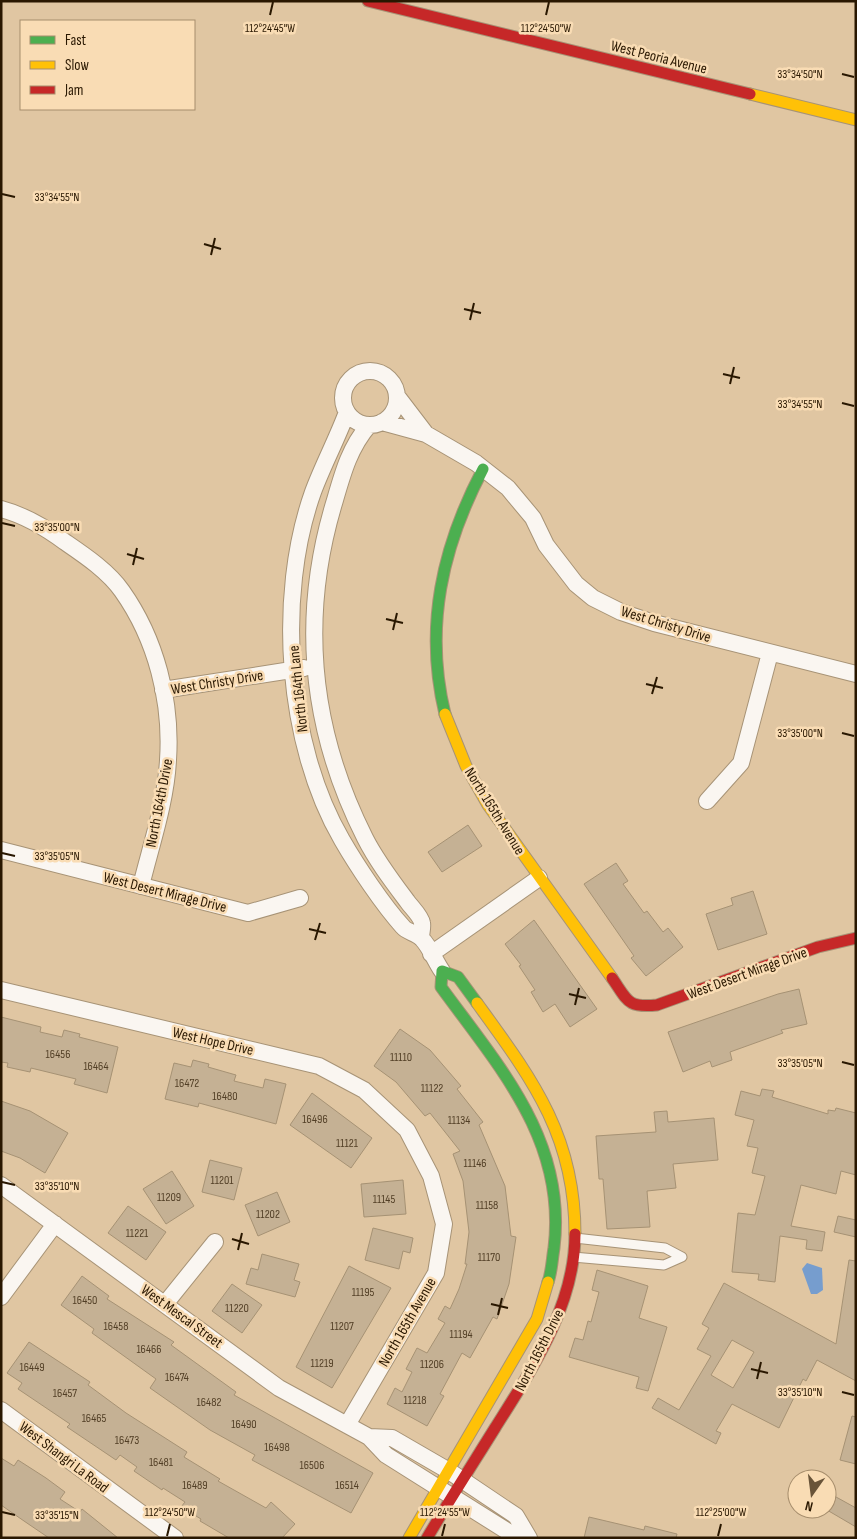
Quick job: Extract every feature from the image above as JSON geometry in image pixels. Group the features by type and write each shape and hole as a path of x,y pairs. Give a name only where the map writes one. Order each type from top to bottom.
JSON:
{"street":[{"name":"West Peoria Avenue","path":"368,1 856,120"},
{"name":"North 164th Lane","path":"421,938 422,922 366,841 348,804 322,722 316,666 315,602 326,529 356,440 375,423 392,413 397,396 390,380 382,374 365,371 356,374 345,387 343,396 347,412 313,492 303,528 295,575 292,609 294,669 300,722 322,799 341,839 404,928 421,938 431,954"},
{"path":"397,396 426,434"},
{"path":"347,412 360,423 375,423 426,434"},
{"name":"West Christy Drive","path":"426,434 483,469 508,488 533,518 546,545 576,584 593,598 621,612 654,623 856,674"},
{"name":"North 165th Avenue","path":"483,469 464,504 440,578 436,619 439,675 447,722 468,772 514,844 629,1002 638,1007"},
{"name":"West Christy Drive","path":"1,509 46,528 87,557 122,590 146,634 161,675 163,690 316,666"},
{"path":"707,801 741,762 770,652"},
{"name":"North 164th Drive","path":"141,886 162,799 168,761 169,724 163,690"},
{"name":"West Desert Mirage Drive","path":"1,850 248,913 300,898"},
{"path":"431,954 539,878"},
{"name":"West Desert Mirage Drive","path":"638,1007 657,1005 818,946 856,938"},
{"name":"North 165th Drive","path":"410,1538 446,1492 462,1481 548,1339 566,1293 573,1257 574,1238 574,1192 569,1169 563,1146 545,1105 458,977 442,970 431,954"},
{"name":"North 165th Drive","path":"427,1538 446,1492 448,1471 538,1319 545,1298 552,1260 556,1210 549,1166 533,1123 516,1090 441,987 442,970"},
{"name":"West Hope Drive","path":"1,990 319,1066 364,1090 407,1130"},
{"name":"North 165th Avenue","path":"347,1425 436,1274 444,1224 431,1176 407,1130"},
{"name":"West Mescal Street","path":"1,1185 279,1388 369,1437 386,1455 510,1532 527,1534"},
{"path":"1,1297 55,1224"},
{"path":"165,1304 215,1242"},
{"name":"West Shangri La Road","path":"1,1410 175,1538"},
{"name":"West Mescal Street","path":"369,1437 392,1438 448,1471 516,1516 527,1534"}],"lane":[{"path":"573,1257 664,1265 682,1257 665,1248 574,1238"}],"water":[{"path":"807,1263 822,1268 823,1290 817,1294 811,1294 802,1269"}],"building":[{"path":"468,825 482,846 442,872 428,852"},
{"path":"616,863 628,881 623,884 644,913 647,911 663,932 668,928 683,947 646,976 631,958 634,956 584,884"},
{"path":"753,891 767,934 718,950 706,914 733,905 731,898"},
{"path":"534,920 597,1009 570,1027 555,1004 543,1012 531,992 535,990 519,966 521,965 505,944"},
{"path":"799,989 807,1024 781,1030 783,1033 730,1052 732,1060 712,1067 710,1061 683,1072 668,1032 778,994"},
{"path":"1,1017 41,1027 40,1032 62,1037 64,1030 80,1034 79,1037 118,1047 107,1093 74,1084 76,1079 31,1068 30,1072 7,1067 8,1063 1,1062"},
{"path":"400,1029 430,1050 461,1086 457,1089 483,1122 479,1125 505,1186 511,1236 516,1237 509,1284 497,1319 493,1317 470,1358 462,1353 440,1394 444,1396 427,1426 387,1404 395,1388 402,1392 412,1372 406,1369 417,1348 427,1353 445,1323 438,1319 445,1306 450,1309 459,1289 467,1264 465,1264 469,1232 463,1181 453,1154 460,1151 430,1113 425,1116 396,1082 374,1066"},
{"path":"193,1060 209,1064 208,1067 236,1075 234,1081 263,1088 265,1079 286,1084 276,1124 199,1103 198,1107 165,1099 174,1063 191,1067"},
{"path":"762,1089 774,1091 772,1097 828,1114 828,1110 835,1111 836,1108 856,1113 856,1175 841,1171 836,1194 801,1185 791,1226 825,1232 822,1251 806,1249 807,1240 780,1236 775,1282 758,1280 759,1274 732,1272 738,1213 755,1215 765,1176 752,1173 758,1148 747,1146 754,1120 735,1115 741,1091 760,1096"},
{"path":"312,1093 372,1138 351,1168 290,1125"},
{"path":"1,1101 30,1111 68,1133 45,1173 20,1158 1,1151"},
{"path":"667,1111 668,1122 714,1118 718,1160 673,1164 676,1188 647,1191 650,1227 607,1229 603,1179 599,1179 596,1136 656,1132 654,1112"},
{"path":"210,1160 242,1168 234,1200 202,1192"},
{"path":"172,1171 194,1206 166,1224 143,1189"},
{"path":"403,1180 406,1214 364,1217 361,1184"},
{"path":"277,1192 290,1222 258,1236 245,1205"},
{"path":"128,1206 166,1232 146,1260 108,1233"},
{"path":"838,1216 856,1220 856,1237 834,1232"},
{"path":"373,1228 413,1238 410,1253 403,1251 399,1269 365,1260"},
{"path":"262,1254 299,1264 294,1280 300,1282 295,1297 246,1284 251,1268 258,1270"},
{"path":"849,1260 856,1261 856,1381 817,1360 806,1381 803,1379 779,1428 732,1404 716,1431 721,1433 716,1444 652,1408 658,1398 679,1410 711,1356 697,1349 709,1328 702,1324 724,1283 836,1344","holes":["732,1340 754,1352 733,1388 711,1375"]},
{"path":"349,1266 391,1288 332,1388 296,1367"},
{"path":"597,1270 648,1286 639,1318 667,1327 648,1391 636,1388 639,1377 569,1357 575,1338 583,1340 588,1321 591,1322 599,1292 592,1290"},
{"path":"82,1276 109,1296 107,1299 174,1342 171,1345 236,1392 234,1395 373,1473 351,1513 252,1460 255,1455 210,1430 150,1388 156,1379 92,1333 94,1329 61,1305"},
{"path":"232,1284 262,1305 242,1333 212,1311"},
{"path":"29,1342 90,1382 88,1385 126,1413 187,1452 184,1457 220,1479 218,1481 266,1508 271,1502 295,1524 282,1538 229,1538 200,1521 201,1519 181,1507 185,1502 163,1488 162,1490 134,1471 137,1467 120,1455 116,1460 67,1427 70,1424 18,1389 22,1383 7,1373"},
{"path":"852,1416 856,1417 856,1464 840,1460"},
{"path":"1,1458 14,1466 18,1460 46,1478 65,1492 60,1499 80,1512 82,1509 118,1538 49,1538 24,1521 1,1505"},
{"path":"837,1498 856,1508 856,1527 837,1516"},
{"path":"589,1517 644,1530 645,1526 677,1534 676,1538 584,1538"}],"traffic: fast":[{"path":"445,714 436,650 441,588 447,558 457,528 483,469"},
{"path":"477,1003 458,977 442,971 441,987 506,1077 540,1140 550,1173 555,1209 554,1248 548,1282"}],"traffic: slow":[{"path":"750,94 856,120"},
{"path":"445,714 466,766 488,805 612,978"},
{"path":"477,1003 516,1057 547,1110 567,1167 573,1199 575,1234"},
{"path":"409,1538 537,1319 548,1282"}],"traffic: jam":[{"path":"368,1 750,94"},
{"path":"612,978 629,1001 640,1005 657,1005 818,947 856,938"},
{"path":"427,1538 537,1360 549,1336 568,1286 573,1261 575,1234"}]}
